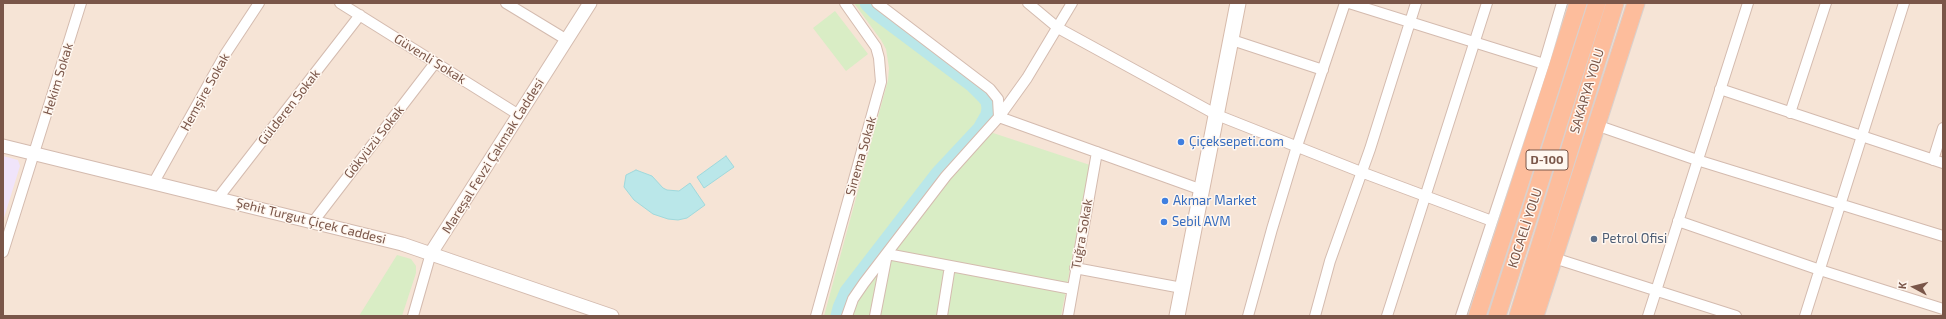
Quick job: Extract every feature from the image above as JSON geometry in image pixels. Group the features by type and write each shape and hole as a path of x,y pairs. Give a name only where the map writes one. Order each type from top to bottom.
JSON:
{"highway":[{"path":"1477,316 1578,3"},
{"name":"KOCAELİ YOLU","path":"1497,316 1597,3"},
{"name":"SAKARYA YOLU","path":"1518,316 1615,3"},
{"path":"1535,316 1636,3"}],"main road":[{"path":"1177,316 1238,3"}],"street":[{"name":"Hekim Sokak","path":"3,252 81,3"},
{"name":"Hemşire Sokak","path":"154,182 226,53 259,3"},
{"name":"Güvenli Sokak","path":"340,3 519,115"},
{"path":"506,3 567,40"},
{"name":"Mareşal Fevzi Çakmak Caddesi","path":"413,316 432,253 590,3"},
{"name":"Sinema Sokak","path":"816,316 881,82 880,58 876,47 845,3"},
{"path":"878,3 990,88 998,99 999,117"},
{"path":"1028,3 1058,28 1217,115 1361,172 1492,221"},
{"path":"847,316 853,299 886,254 946,176 999,117 1058,28 1072,3"},
{"path":"1248,316 1297,146 1345,3"},
{"path":"1348,3 1544,64"},
{"path":"1315,316 1330,261 1381,116 1416,3"},
{"path":"1387,316 1487,3"},
{"path":"1461,316 1544,64 1562,3"},
{"path":"1648,316 1748,3"},
{"path":"1790,113 1826,3"},
{"path":"1805,316 1860,137 1904,3"},
{"name":"Gülderen Sokak","path":"218,198 360,15"},
{"path":"1232,40 1323,70"},
{"name":"Gökyüzü Sokak","path":"313,222 436,63"},
{"path":"1720,89 1860,137 1943,163"},
{"path":"999,117 1202,190"},
{"path":"1596,125 1697,160 1943,236"},
{"path":"1932,160 1943,128"},
{"name":"Şehit Turgut Çiçek Caddesi","path":"3,146 154,182 432,253 612,316"},
{"name":"Tuğra Sokak","path":"1068,316 1075,268 1097,152"},
{"path":"1678,221 1820,270 1943,309"},
{"path":"886,254 1072,289"},
{"path":"875,316 886,254"},
{"path":"1554,258 1736,316"},
{"path":"942,316 950,266"},
{"path":"1075,268 1182,288"}],"shaded area":[{"path":"3,3 1943,3 1943,316 3,316"},
{"path":"3,156 18,160 20,166 3,221"}],"green space":[{"path":"854,3 868,3 877,12 980,90 989,101 990,108 989,115 981,129 1090,165 1061,316 824,316 888,80 889,68 886,49"},
{"path":"835,11 868,54 846,71 813,28"},
{"path":"397,255 411,259 416,266 416,273 402,316 359,316"}],"water":[{"path":"726,156 734,167 704,188 697,177"},
{"path":"636,170 652,176 663,188 667,190 679,191 690,183 705,205 687,218 678,220 668,219 653,214 634,200 624,187 626,175"}],"waterway":[{"path":"839,316 848,292 939,174 981,129 989,115 990,108 989,101 973,84 877,12 868,3"}],"place":[{"name":"Çiçeksepeti.com","path":"1181,142"},
{"name":"Akmar Market","path":"1165,201"},
{"name":"Sebil AVM","path":"1164,222"},
{"name":"Petrol Ofisi","path":"1594,239"}]}
